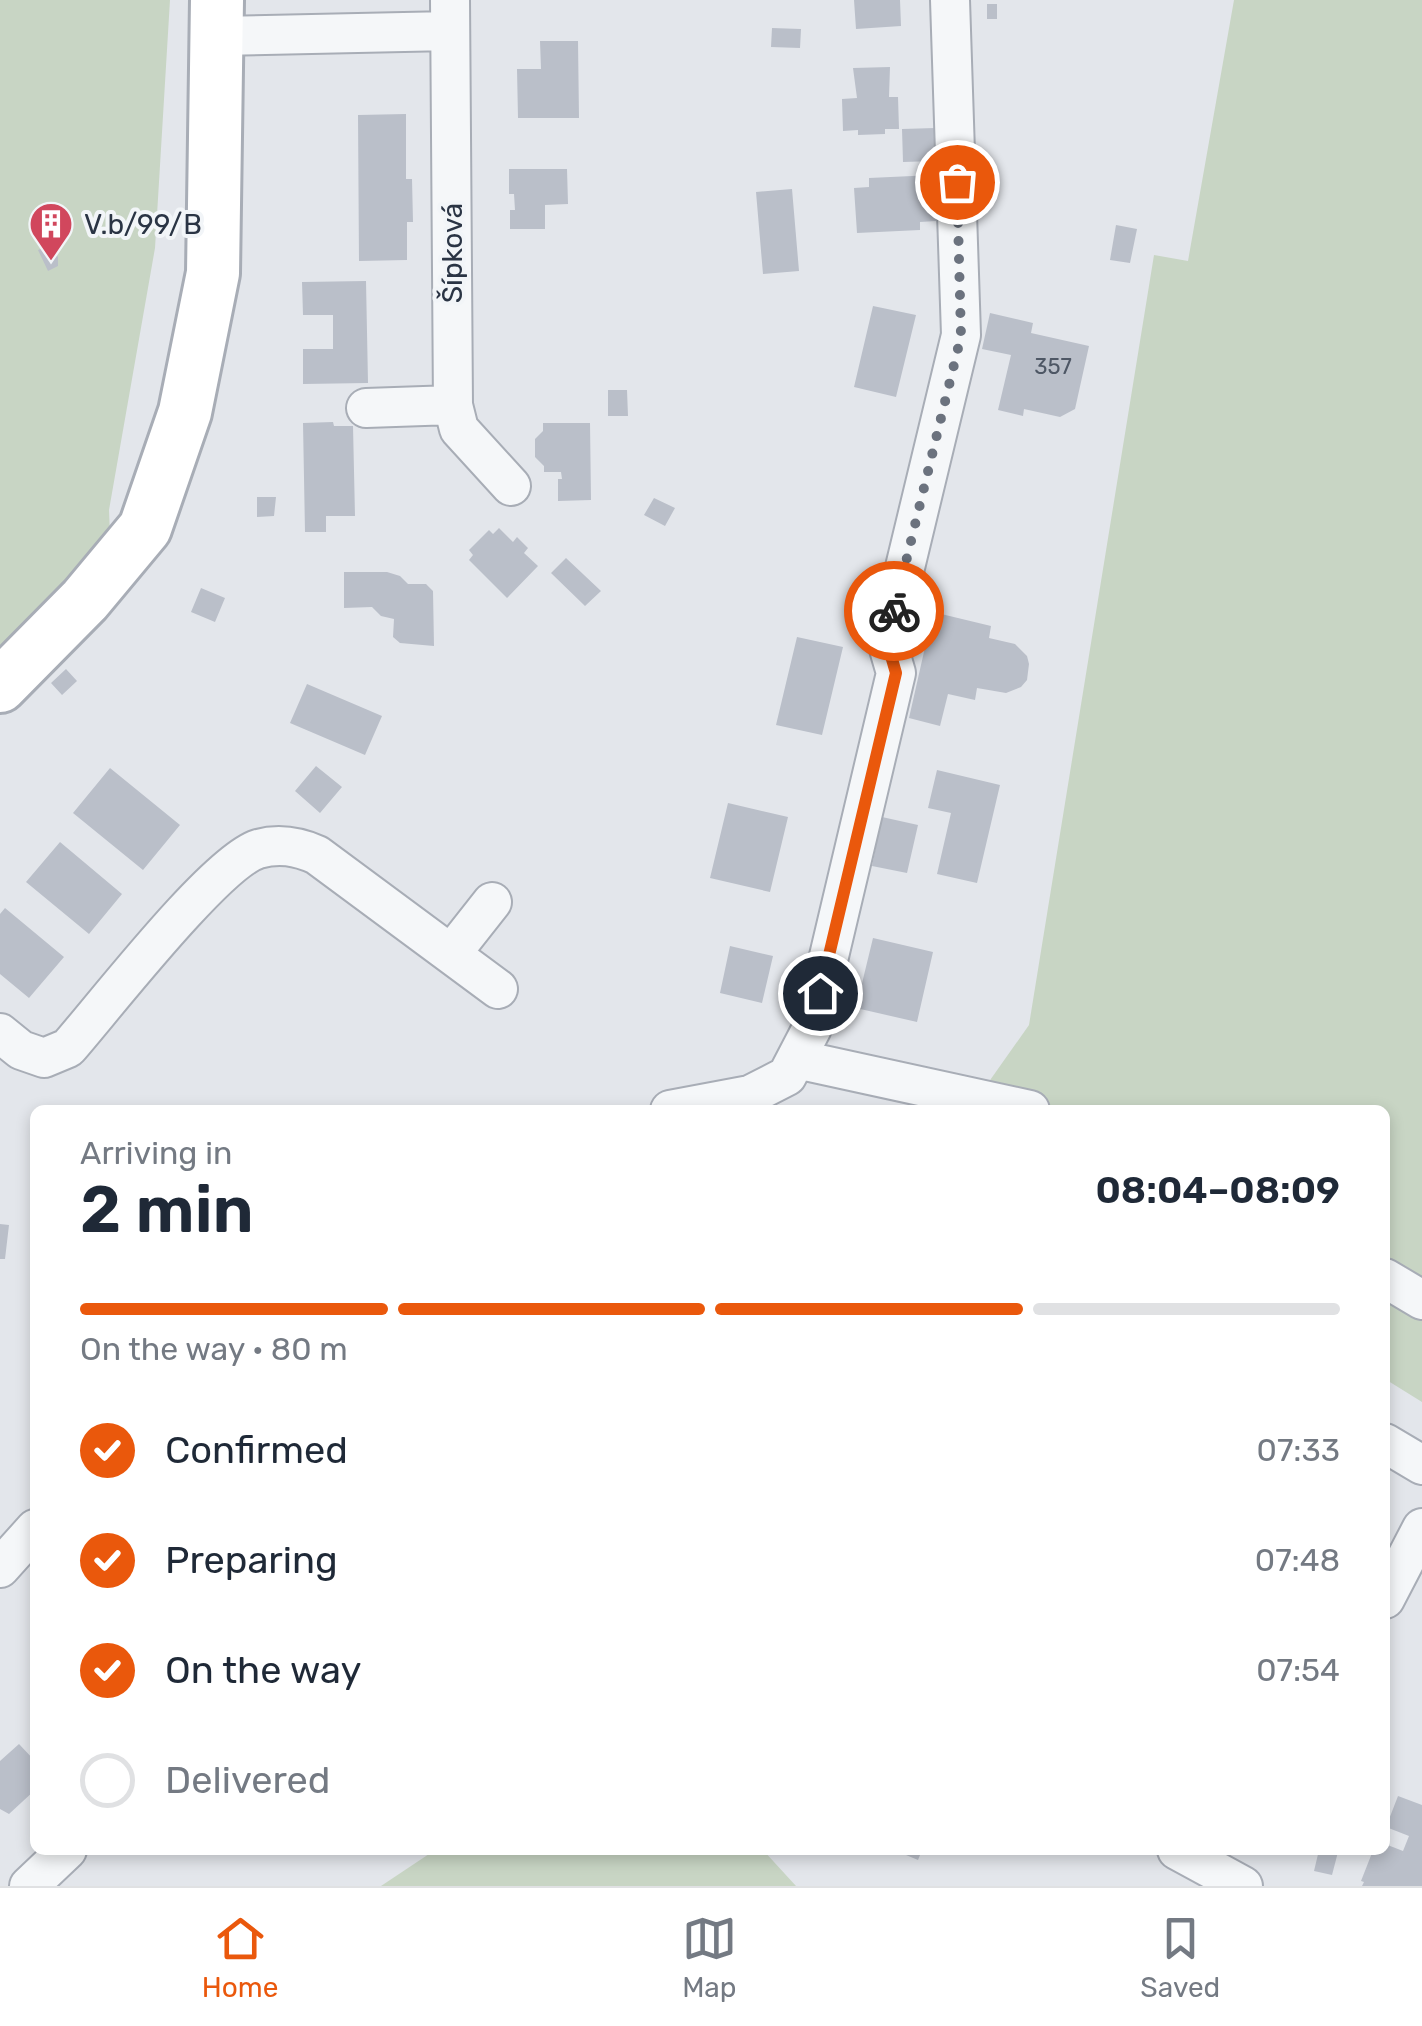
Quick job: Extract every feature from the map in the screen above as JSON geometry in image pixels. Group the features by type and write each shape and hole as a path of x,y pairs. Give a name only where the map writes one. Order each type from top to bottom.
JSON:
{"street":[{"path":"697,1105 750,1095 786,1076 812,1028 896,673 887,642 961,336 950,0"},
{"path":"0,686 85,600 145,528 186,412 214,273 216,18 450,16"},
{"name":"Šípková","path":"450,16 453,405 459,428 511,486"},
{"path":"366,408 453,405"},
{"path":"0,1033 21,1050 44,1058 68,1048 205,890 254,850 278,845 317,854 498,989"},
{"path":"451,954 492,902"},
{"path":"796,1059 1007,1105"},
{"path":"1390,1281 1422,1300"},
{"path":"1390,1446 1422,1465"},
{"path":"1390,1589 1422,1528"},
{"path":"0,1568 30,1534"},
{"path":"29,1886 62,1855"},
{"path":"1187,1855 1243,1886"}],"green space":[{"path":"0,0 170,0 155,248 109,510 110,535 0,647"},
{"path":"1234,0 1422,0 1422,1402 1390,1382 1390,1105 973,1105 1029,1025 1154,255 1188,261"},
{"path":"428,1855 768,1855 796,1886 381,1886"}],"building":[{"path":"854,0 900,0 901,26 856,29"},
{"path":"987,4 997,4 997,19 987,19"},
{"path":"772,28 801,29 800,48 771,47"},
{"path":"540,41 578,41 579,118 518,118 517,69 541,69"},
{"path":"890,67 889,97 898,97 899,129 858,135 858,130 843,131 842,99 857,98 853,68"},
{"path":"406,114 406,179 412,179 413,222 407,222 407,260 359,261 358,115"},
{"path":"935,128 936,161 903,162 902,129"},
{"path":"509,169 567,169 568,204 545,205 545,229 510,229 510,210 515,210 514,194 509,194"},
{"path":"934,175 936,221 920,222 920,230 857,233 854,188 869,187 869,178"},
{"path":"792,189 799,271 763,274 756,192"},
{"path":"1116,225 1137,229 1130,263 1110,260"},
{"name":"V.b/99/B","path":"48,245 58,257 58,266 48,271 38,250"},
{"path":"366,281 368,383 303,384 303,349 333,349 333,315 303,315 302,282"},
{"path":"873,306 916,315 896,397 854,387"},
{"path":"990,313 1033,323 1031,333 1089,346 1075,409 1060,417 1024,409 1023,416 998,410 1011,355 982,349"},
{"path":"608,390 627,390 628,416 608,416"},
{"path":"333,422 334,426 353,426 355,516 326,516 326,532 305,532 303,423"},
{"path":"543,423 590,423 591,500 558,501 561,472 544,472 544,466 535,457 535,439 543,431"},
{"path":"257,497 276,497 274,516 257,517"},
{"path":"654,498 675,508 665,526 644,515"},
{"path":"499,528 513,542 517,537 528,548 524,553 538,566 507,598 469,560 473,555 469,550 489,530 493,534"},
{"path":"566,558 601,591 585,606 551,573"},
{"path":"344,572 387,572 408,584 426,584 433,591 434,646 400,643 393,637 394,619 381,616 372,607 344,608"},
{"path":"201,588 225,598 215,622 191,612"},
{"path":"933,612 991,626 989,638 1015,644 1027,656 1027,680 1006,693 977,688 975,700 948,694 940,726 909,718"},
{"path":"797,637 843,647 822,735 776,725"},
{"path":"66,669 77,681 62,695 51,683"},
{"path":"307,684 382,716 365,755 290,723"},
{"path":"316,766 342,787 320,813 295,791"},
{"path":"110,768 180,825 143,870 73,813"},
{"path":"937,770 1000,785 977,883 937,874 951,813 928,808"},
{"path":"728,803 788,817 770,892 710,878"},
{"path":"882,817 918,825 907,873 872,866"},
{"path":"60,842 122,894 89,934 26,882"},
{"path":"5,908 64,957 29,998 0,974 0,914"},
{"path":"873,938 933,952 917,1022 856,1008"},
{"path":"730,946 773,956 762,1003 720,993"},
{"path":"0,1224 9,1225 5,1259 0,1259"},
{"path":"19,1744 30,1756 30,1795 9,1814 0,1809 0,1761"},
{"path":"1398,1796 1422,1805 1422,1886 1362,1886 1371,1855 1390,1855 1390,1846 1403,1851 1409,1836 1390,1829"},
{"path":"1318,1855 1337,1855 1332,1875 1314,1871"}],"way so far":[{"path":"894,611 961,336 957,182"}],"place":[{"name":"V.b/99/B","path":"51,262"}],"route":[{"path":"820,993 896,673 887,642 894,611"}]}
